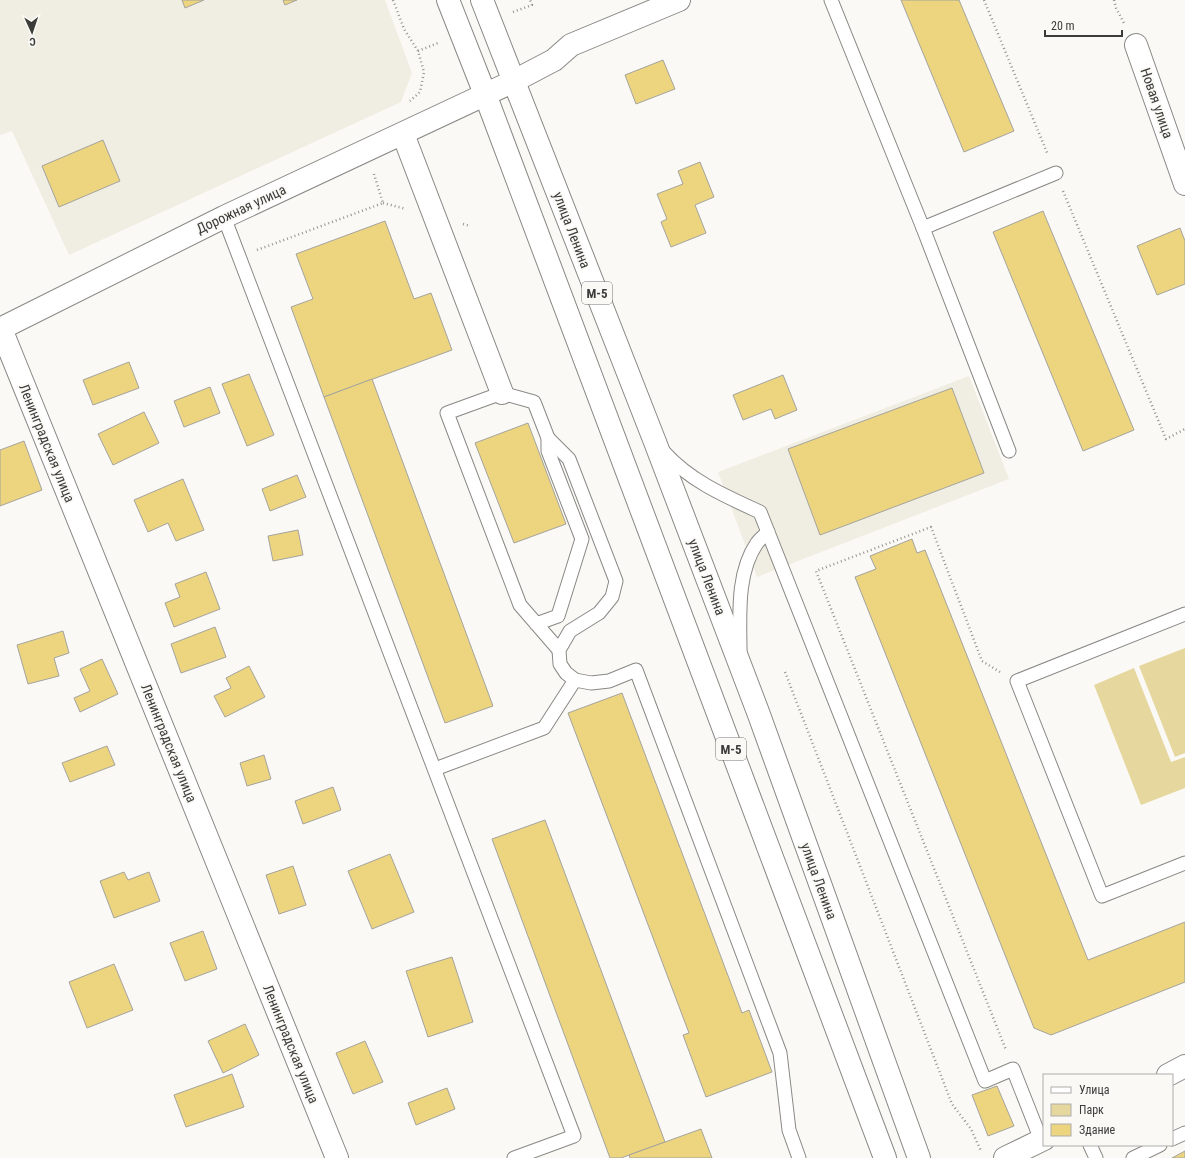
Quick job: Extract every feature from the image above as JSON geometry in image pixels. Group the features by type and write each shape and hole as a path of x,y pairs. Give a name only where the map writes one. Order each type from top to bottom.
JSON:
{"main road":[{"name":"М-5","path":"448,0 485,94 885,1158"},
{"name":"улица Ленина","path":"482,0 655,442 740,665 919,1158"},
{"name":"Дорожная улица","path":"0,329 224,217 514,81 554,60 571,45 679,0"},
{"name":"Новая улица","path":"1136,45 1185,184"},
{"path":"403,134 502,393"},
{"name":"Ленинградская улица","path":"0,329 337,1158"},
{"path":"1170,1074 1185,1066"},
{"path":"1005,1158 1042,1140"}],"lane":[{"path":"831,0 923,228 1009,452"},
{"path":"923,228 1056,173"},
{"path":"224,217 574,1136 514,1158"},
{"path":"536,624 558,616 582,538 548,451 548,438 534,402 502,393 447,413 520,605 536,624 558,650 560,664 566,673 575,680 591,683 609,681 636,670 780,1053 789,1130 799,1158"},
{"path":"548,438 569,459 616,581 612,597 598,612 570,631 558,650"},
{"path":"655,442 675,464 695,480 720,494 760,512 985,1081 1013,1069 1042,1140"},
{"path":"740,665 740,603 745,568 757,544 768,532"},
{"path":"1185,614 1017,681 1102,896 1185,863"},
{"path":"435,769 544,728 575,680"},
{"path":"1173,1139 1185,1133"},
{"path":"1090,1146 1096,1158"},
{"path":"1133,1158 1158,1146"}],"path":[{"path":"393,0 404,30 418,50 442,41"},
{"path":"513,13 532,5 530,0"},
{"path":"984,0 1166,439 1185,429"},
{"path":"239,256 384,203 374,178"},
{"path":"1013,1069 816,571 931,527 982,661 1017,681"},
{"path":"785,672 952,1104 971,1128 982,1151"}],"shaded area":[{"path":"0,0 385,0 412,73 401,102 69,255 12,131 0,135"},
{"path":"969,376 1009,479 757,577 718,472"}],"green space":[{"path":"1185,648 1185,753 1175,757 1139,666"},
{"path":"1134,668 1171,762 1185,757 1185,788 1141,805 1094,685"}],"building":[{"path":"182,0 204,0 185,8"},
{"path":"283,0 297,0 285,5"},
{"path":"901,0 959,0 1014,131 964,152"},
{"path":"663,60 675,89 636,104 625,75"},
{"path":"103,140 120,181 59,207 42,166"},
{"path":"700,162 714,197 695,205 706,233 671,247 661,222 667,219 657,194 683,184 678,171"},
{"path":"1043,211 1134,430 1083,451 993,232"},
{"path":"385,221 414,299 431,293 452,350 324,397 291,307 313,299 296,254"},
{"path":"1180,228 1185,241 1185,284 1157,295 1137,246"},
{"path":"129,362 139,388 93,405 83,380"},
{"path":"249,374 274,435 247,446 222,384"},
{"path":"783,375 797,410 775,419 771,409 743,420 733,395"},
{"path":"372,379 493,706 445,723 324,397"},
{"path":"210,387 220,413 184,427 174,401"},
{"path":"952,388 984,473 820,535 788,449"},
{"path":"144,412 159,443 113,465 98,434"},
{"path":"528,423 566,524 514,543 475,443"},
{"path":"24,441 42,490 0,506 0,450"},
{"path":"297,475 306,497 270,511 262,489"},
{"path":"183,479 204,530 176,541 168,523 148,532 134,500"},
{"path":"298,530 303,555 273,561 268,536"},
{"path":"912,539 917,553 925,550 1088,960 1185,922 1185,982 1051,1035 1034,1028 855,577 876,569 870,556"},
{"path":"206,572 220,609 174,627 165,603 180,597 175,584"},
{"path":"215,627 226,657 181,673 171,644"},
{"path":"63,631 69,653 54,658 59,676 28,684 17,645"},
{"path":"102,659 118,694 80,712 74,698 90,691 80,669"},
{"path":"249,666 265,697 225,717 214,696 231,688 226,678"},
{"path":"622,693 742,1013 749,1010 772,1072 706,1097 683,1035 689,1033 568,713"},
{"path":"107,746 115,765 70,782 62,763"},
{"path":"264,755 271,779 247,786 240,763"},
{"path":"333,787 341,810 303,824 295,801"},
{"path":"545,820 665,1142 621,1158 610,1158 492,839"},
{"path":"390,854 414,912 372,929 348,871"},
{"path":"293,866 306,905 279,914 266,875"},
{"path":"124,872 128,880 149,872 160,901 114,918 100,881"},
{"path":"203,931 217,969 185,981 170,943"},
{"path":"452,957 473,1022 428,1037 406,971"},
{"path":"114,964 133,1010 87,1028 69,982"},
{"path":"245,1024 259,1055 223,1073 208,1041"},
{"path":"365,1041 383,1082 353,1094 336,1053"},
{"path":"232,1074 244,1107 186,1127 174,1095"},
{"path":"997,1086 1014,1126 988,1136 972,1095"},
{"path":"447,1088 455,1109 416,1125 408,1103"},
{"path":"701,1129 712,1158 630,1158 629,1155"},
{"path":"1185,1151 1185,1158 1172,1158"}]}
